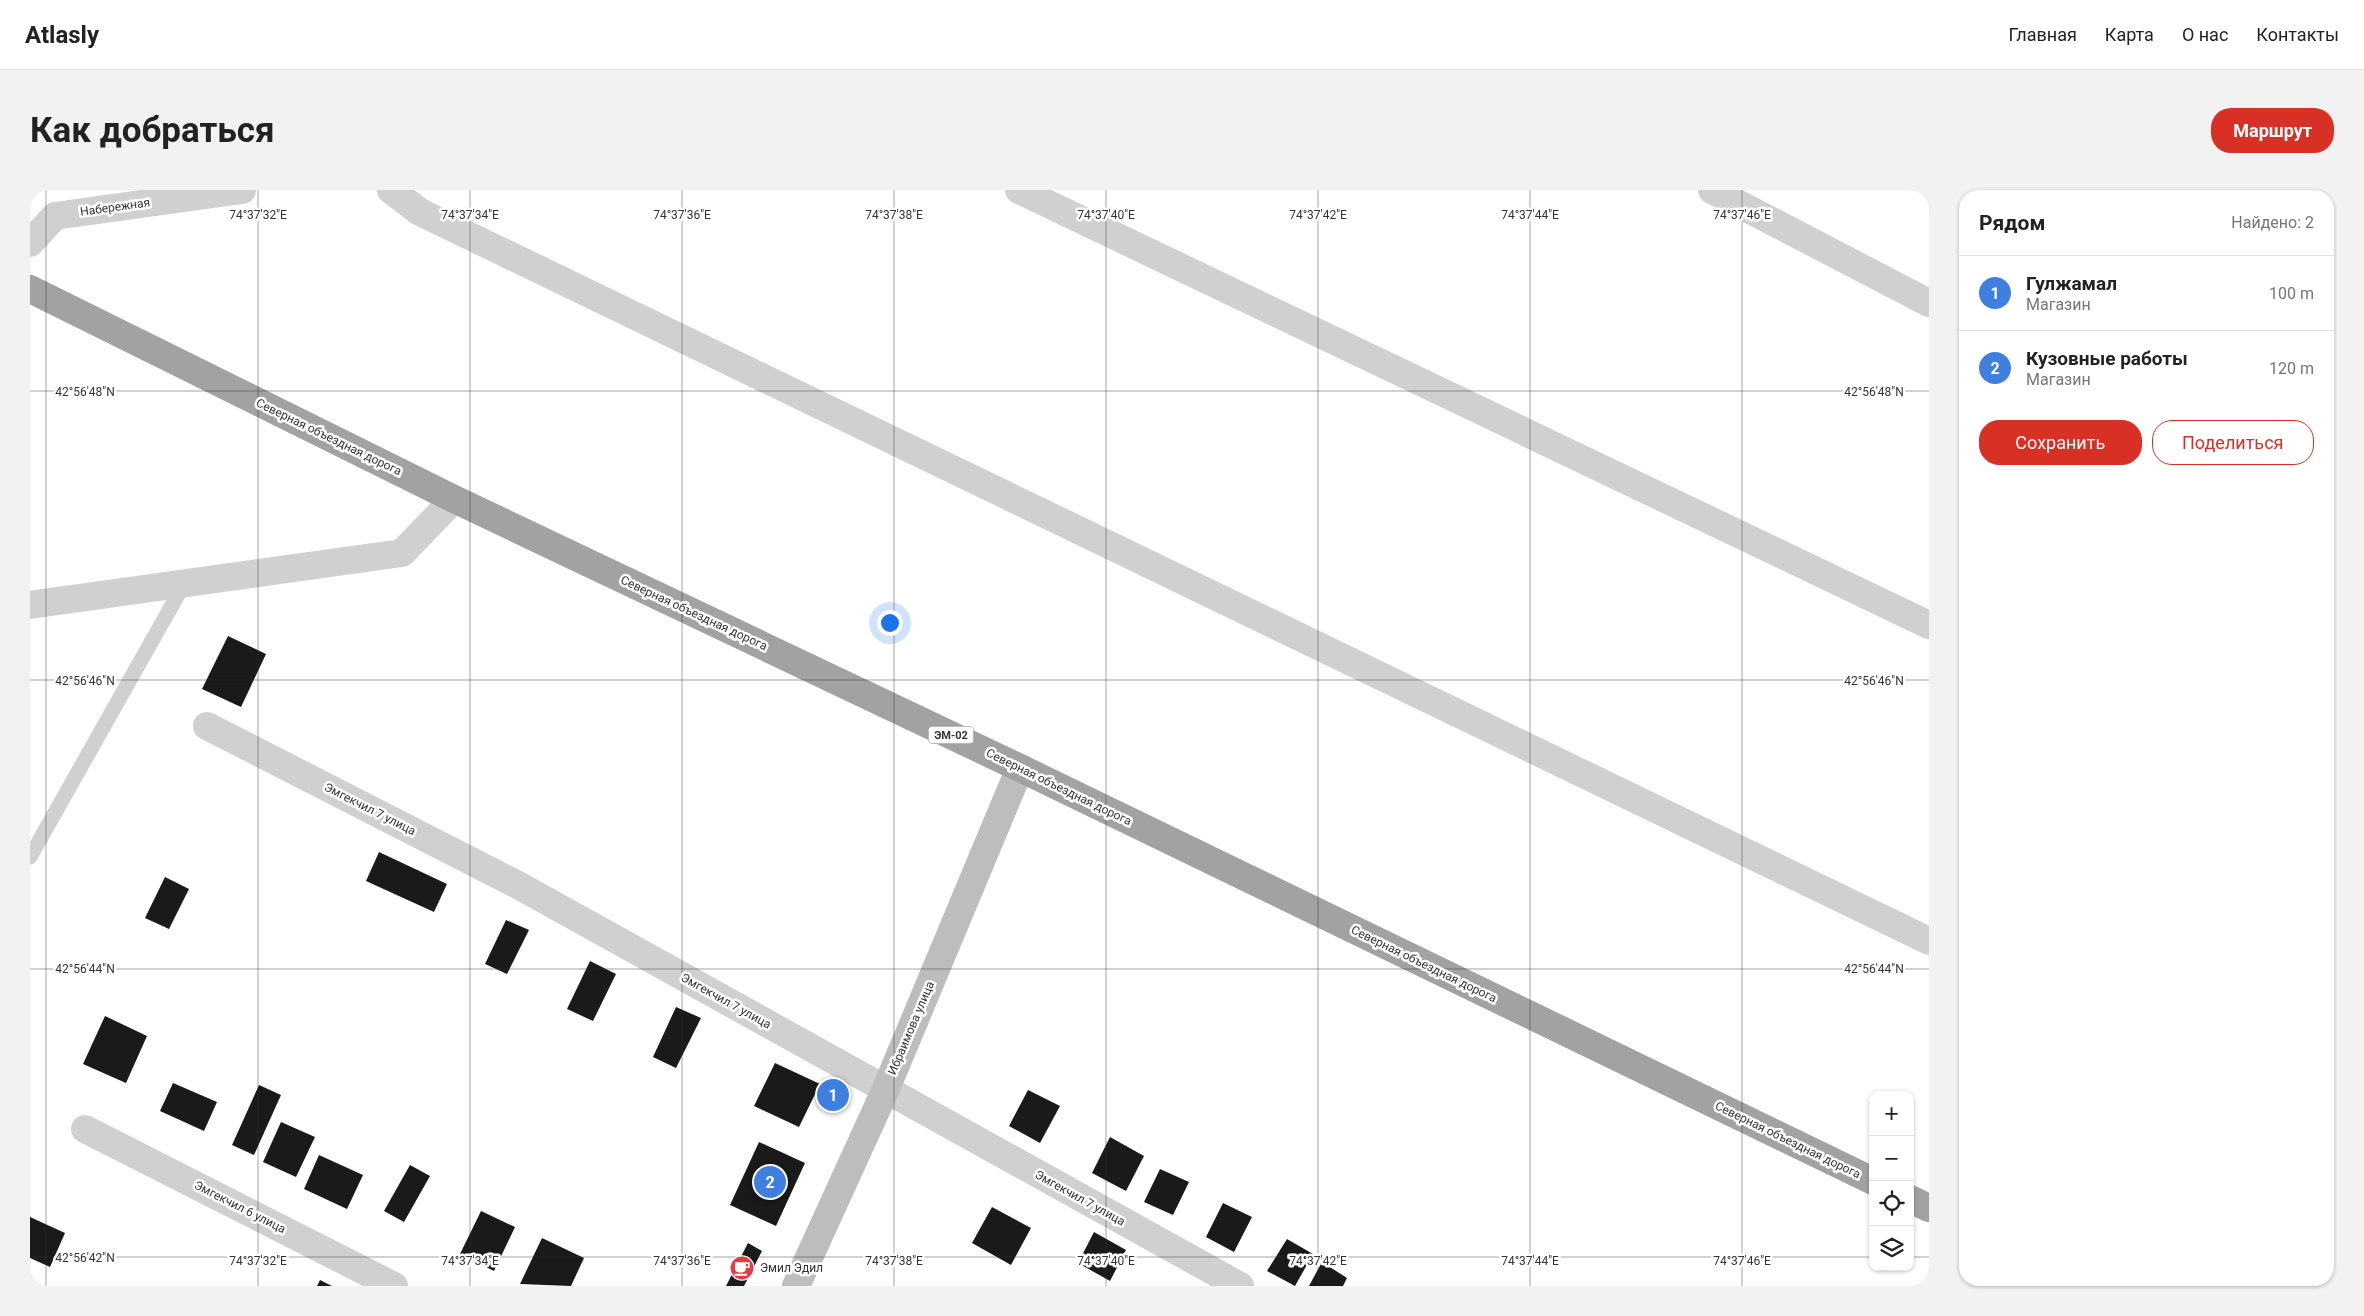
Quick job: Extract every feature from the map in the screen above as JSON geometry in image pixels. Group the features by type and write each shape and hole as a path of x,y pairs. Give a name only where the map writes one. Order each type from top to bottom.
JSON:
{"highway":[{"name":"Северная объездная дорога","path":"30,288 454,499 1020,768 1869,1179"},
{"path":"1914,1201 1929,1208"}],"main road":[{"name":"Ибраимова улица","path":"796,1286 885,1091 1020,768"}],"street":[{"name":"Набережная","path":"30,243 55,216 242,190"},
{"path":"391,190 420,212 1929,941"},
{"path":"1019,190 1929,625"},
{"path":"1712,190 1929,303"},
{"path":"30,605 402,553 454,499"},
{"name":"Эмгекчил 7 улица","path":"207,726 518,885 885,1091 1240,1286"},
{"name":"Эмгекчил 6 улица","path":"85,1129 394,1286"}],"lane":[{"path":"30,857 184,584"}],"building":[{"path":"228,636 266,654 241,707 202,689"},
{"path":"379,852 447,884 434,912 366,881"},
{"path":"165,877 189,889 169,929 145,918"},
{"path":"506,920 529,930 507,974 485,964"},
{"path":"590,961 616,974 593,1021 567,1009"},
{"path":"676,1007 701,1018 676,1068 653,1057"},
{"path":"105,1016 147,1036 126,1083 83,1064"},
{"path":"775,1063 820,1084 799,1127 754,1106"},
{"path":"173,1083 217,1102 204,1131 160,1111"},
{"path":"259,1085 281,1095 254,1155 232,1145"},
{"path":"1028,1090 1060,1106 1040,1143 1009,1126"},
{"path":"281,1122 315,1137 296,1177 263,1162"},
{"path":"1110,1137 1144,1156 1126,1191 1092,1173"},
{"path":"759,1142 805,1163 776,1226 730,1205"},
{"path":"319,1155 363,1175 347,1209 304,1189"},
{"path":"410,1165 430,1176 404,1222 384,1211"},
{"path":"1160,1169 1189,1182 1173,1215 1144,1202"},
{"path":"1223,1203 1252,1217 1234,1252 1206,1237"},
{"path":"992,1207 1031,1228 1011,1265 972,1243"},
{"path":"481,1211 515,1227 494,1271 460,1254"},
{"path":"30,1217 65,1233 50,1267 30,1258"},
{"path":"1094,1232 1126,1250 1110,1281 1078,1263"},
{"path":"542,1238 584,1258 571,1286 520,1284"},
{"path":"1287,1239 1313,1254 1295,1286 1267,1271"},
{"path":"748,1243 762,1251 744,1286 726,1286"},
{"path":"1322,1262 1347,1278 1343,1286 1309,1286"},
{"path":"320,1280 332,1286 317,1286"}],"place":[{"name":"Гулжамал","path":"833,1095"},
{"name":"Кузовные работы","path":"770,1182"},
{"name":"Эмил Эдил","path":"742,1268"}]}
